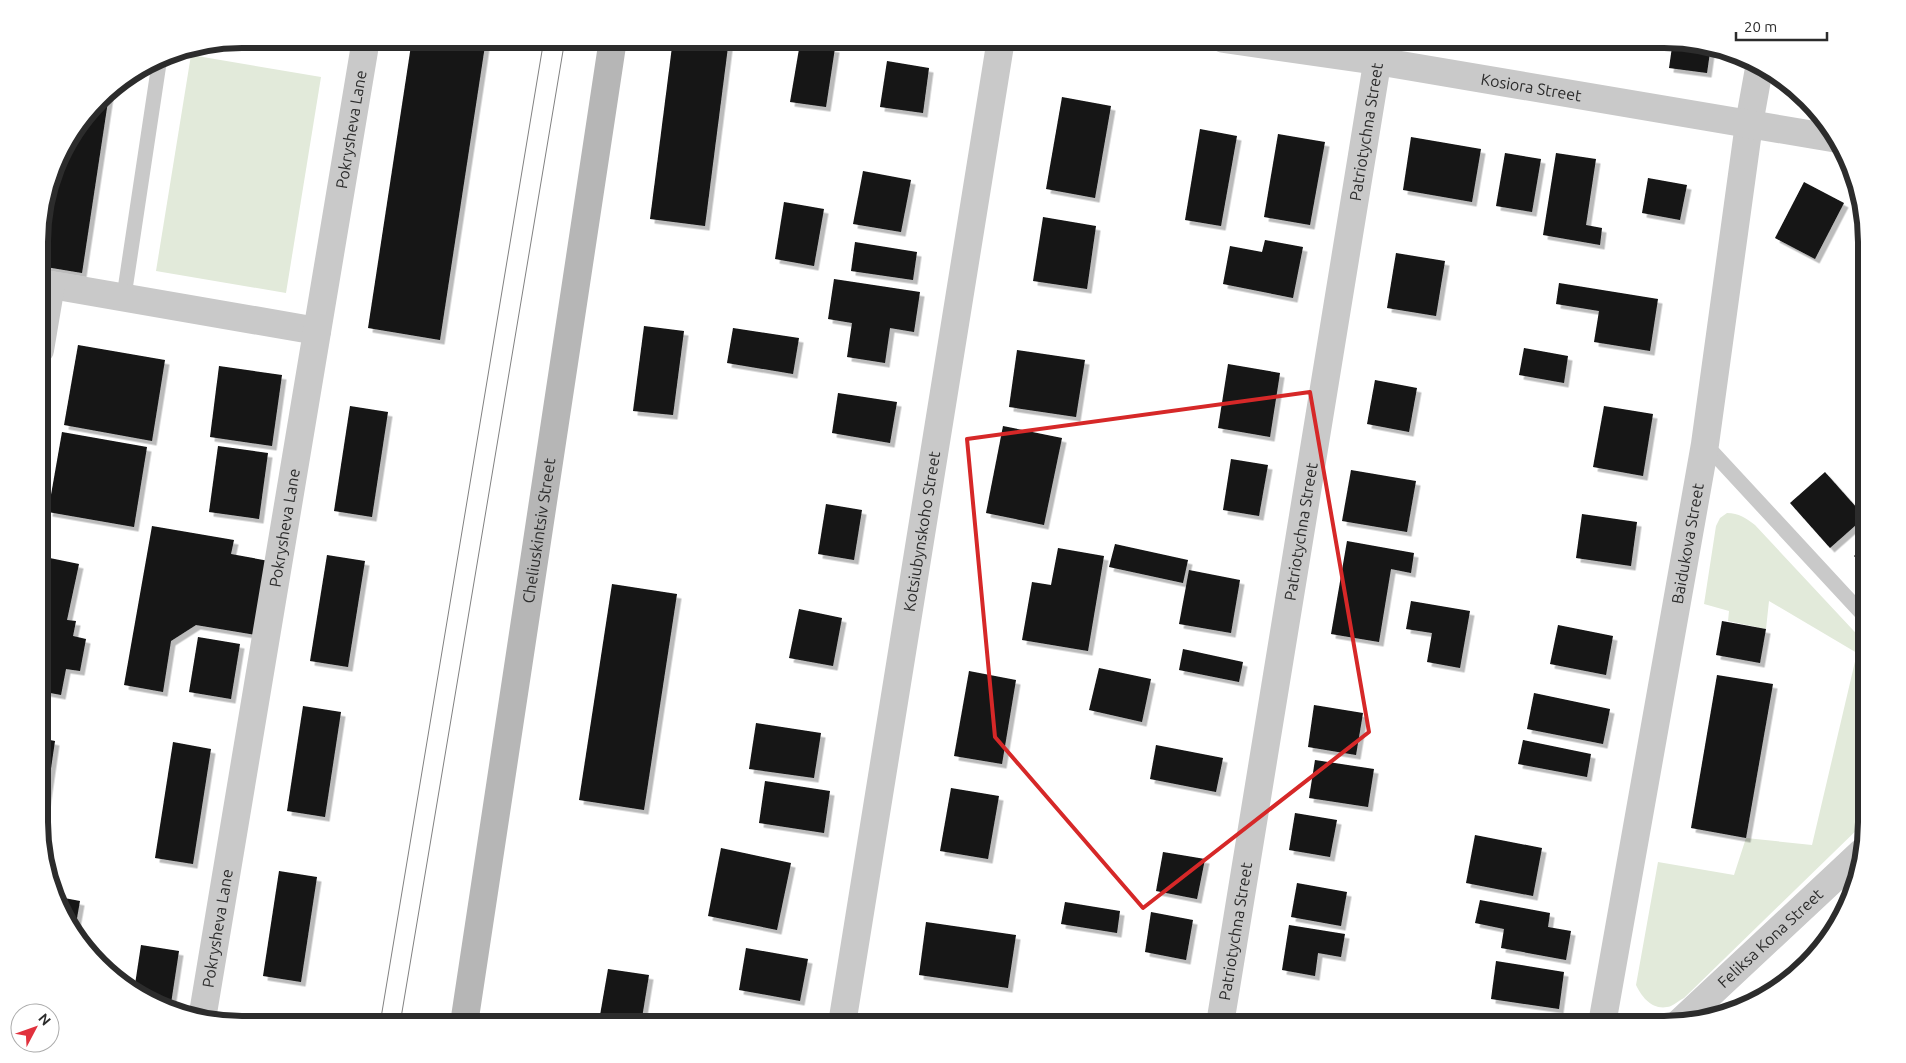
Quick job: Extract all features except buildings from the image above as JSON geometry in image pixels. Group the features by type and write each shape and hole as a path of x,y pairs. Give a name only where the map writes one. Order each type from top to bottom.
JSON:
{"main road":[{"name":"Cheliuskintsiv Street","path":"465,1016 612,48"}],"street":[{"name":"Pokrysheva Lane","path":"203,1012 365,48"},
{"name":"Kotsiubynskoho Street","path":"843,1016 1000,48"},
{"name":"Kosiora Street","path":"1351,48 1379,50 1749,124 1828,137"},
{"name":"Patriotychna Street","path":"1221,1016 1379,50"},
{"name":"Baidukova Street","path":"1603,1016 1705,444 1749,124 1759,71"},
{"path":"48,284 318,331"},
{"name":"Feliksa Kona Street","path":"1689,1014 1855,859"}],"lane":[{"path":"124,296 159,65"},
{"path":"1705,444 1859,610"}],"highlighted area":[{"path":"1310,392 1369,732 1143,908 995,737 967,439"}],"green space":[{"path":"191,55 321,77 286,293 156,271"},
{"path":"1727,513 1735,514 1742,516 1755,525 1859,636 1859,828 1684,998 1671,1006 1659,1007 1649,1003 1636,985 1658,862 1734,875 1746,838 1812,845 1857,653 1769,601 1766,629 1728,621 1729,611 1704,604 1716,526 1720,518"}],"tram line":[{"path":"381,1016 543,48"},
{"path":"401,1016 563,48"}]}
